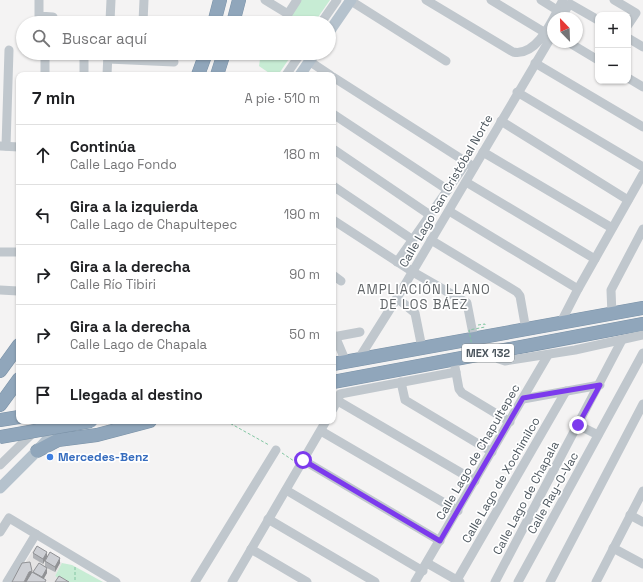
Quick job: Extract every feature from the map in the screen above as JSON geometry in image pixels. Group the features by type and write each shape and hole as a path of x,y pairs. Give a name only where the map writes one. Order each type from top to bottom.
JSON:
{"highway":[{"path":"216,16 220,0"},
{"path":"234,16 239,0"},
{"path":"199,72 203,60"},
{"path":"218,72 222,60"},
{"path":"630,312 643,304"},
{"name":"MEX 132","path":"336,364 630,312 643,308"},
{"name":"MEX 132","path":"338,381 379,373 413,373 455,366 492,352 643,324"},
{"path":"0,371 16,349"},
{"path":"0,404 16,383"},
{"path":"0,420 16,417"},
{"path":"0,437 75,424"},
{"path":"37,451 58,440 97,435 139,424"}],"main road":[{"path":"336,22 351,0"},
{"path":"302,72 310,60"},
{"path":"0,488 61,424"}],"street":[{"path":"39,16 40,0"},
{"path":"110,16 111,0"},
{"path":"143,16 144,0"},
{"path":"265,0 288,14 297,0"},
{"path":"326,16 337,0"},
{"path":"351,0 446,61"},
{"path":"426,0 513,52 520,53 529,50 547,35"},
{"path":"491,0 547,32"},
{"path":"541,0 556,12"},
{"path":"614,0 636,13 631,20"},
{"path":"560,12 567,2 595,18"},
{"name":"Calle Lago San Cristóbal Norte","path":"397,262 448,190 483,152 535,62 547,37"},
{"path":"631,40 643,46"},
{"path":"578,48 595,58"},
{"path":"9,50 3,146 16,147"},
{"path":"45,72 46,60"},
{"path":"84,60 84,72"},
{"path":"107,72 108,60"},
{"path":"152,60 174,62"},
{"path":"288,72 296,60"},
{"path":"314,60 324,72"},
{"path":"535,62 643,127"},
{"path":"336,79 471,165"},
{"path":"631,80 643,87"},
{"path":"517,92 643,167"},
{"path":"336,116 448,190"},
{"path":"501,121 628,200"},
{"path":"336,151 430,215"},
{"path":"483,152 612,228"},
{"name":"Calle Lago San Cristóbal Norte","path":"352,361 397,298 466,182 471,165"},
{"path":"560,324 578,288 643,174"},
{"path":"466,182 595,259"},
{"path":"336,188 413,240"},
{"path":"449,212 578,288"},
{"path":"336,222 412,272 467,303 474,339"},
{"path":"612,315 611,290 643,229"},
{"path":"431,240 517,292 520,296 526,330"},
{"path":"0,252 16,252"},
{"path":"336,277 341,281"},
{"path":"0,290 16,290"},
{"path":"397,298 415,313 422,348"},
{"path":"336,336 360,332"},
{"path":"492,352 499,359 505,361 548,355 643,335"},
{"path":"336,339 352,361"},
{"name":"Calle Lago de Chapala","path":"495,582 600,385 622,340"},
{"name":"Calle Ray-O-Vac","path":"518,582 643,353"},
{"name":"Calle Lago de Chapultepec","path":"415,582 475,482 548,355"},
{"path":"455,366 462,393 510,422"},
{"path":"379,373 388,384"},
{"path":"339,397 401,382 413,373"},
{"path":"336,403 339,397 338,381"},
{"path":"401,382 405,400 492,452"},
{"path":"523,398 600,385"},
{"name":"Calle Lago de Xochimilco","path":"458,581 566,391"},
{"path":"339,397 475,482"},
{"path":"550,582 643,404"},
{"path":"1,467 42,424"},
{"path":"234,581 268,519 324,424"},
{"path":"578,425 598,435"},
{"path":"321,431 458,511"},
{"path":"195,582 276,450"},
{"path":"302,462 440,541"},
{"path":"286,490 425,567 458,581"},
{"path":"597,582 613,548 643,492"},
{"path":"630,516 643,522"},
{"path":"0,532 9,518 116,582"},
{"path":"268,519 375,582"},
{"path":"7,582 36,534"},
{"path":"613,548 643,564"},
{"path":"251,549 307,582"}],"path":[{"path":"475,362 470,330 485,327 485,324"},
{"path":"231,424 276,450 302,462"},
{"path":"75,582 74,568 79,560"}],"shaded area":[{"path":"35,547 62,563 55,576 65,582 13,582"}],"green space":[{"path":"297,0 330,0 319,16 285,16"},
{"path":"260,60 288,60 280,72 268,72 259,66"},
{"path":"62,563 72,565 103,582 65,582 55,576"}],"building":[{"path":"37,546 47,552 43,559 33,553"},
{"path":"50,552 60,558 55,567 45,561"},
{"path":"30,562 32,571 29,572 24,582 12,582 22,563"},
{"path":"39,563 47,568 42,577 33,572"},
{"path":"32,572 46,580 45,582 26,582"},
{"path":"59,576 69,582 55,582"}],"place":[{"name":"Mercedes-Benz","path":"50,457"}],"district":[{"name":"AMPLIACIÓN LLANO DE LOS BÁEZ","path":"424,296"}],"route":[{"path":"303,460 440,541 523,398 600,385 578,425"}]}
